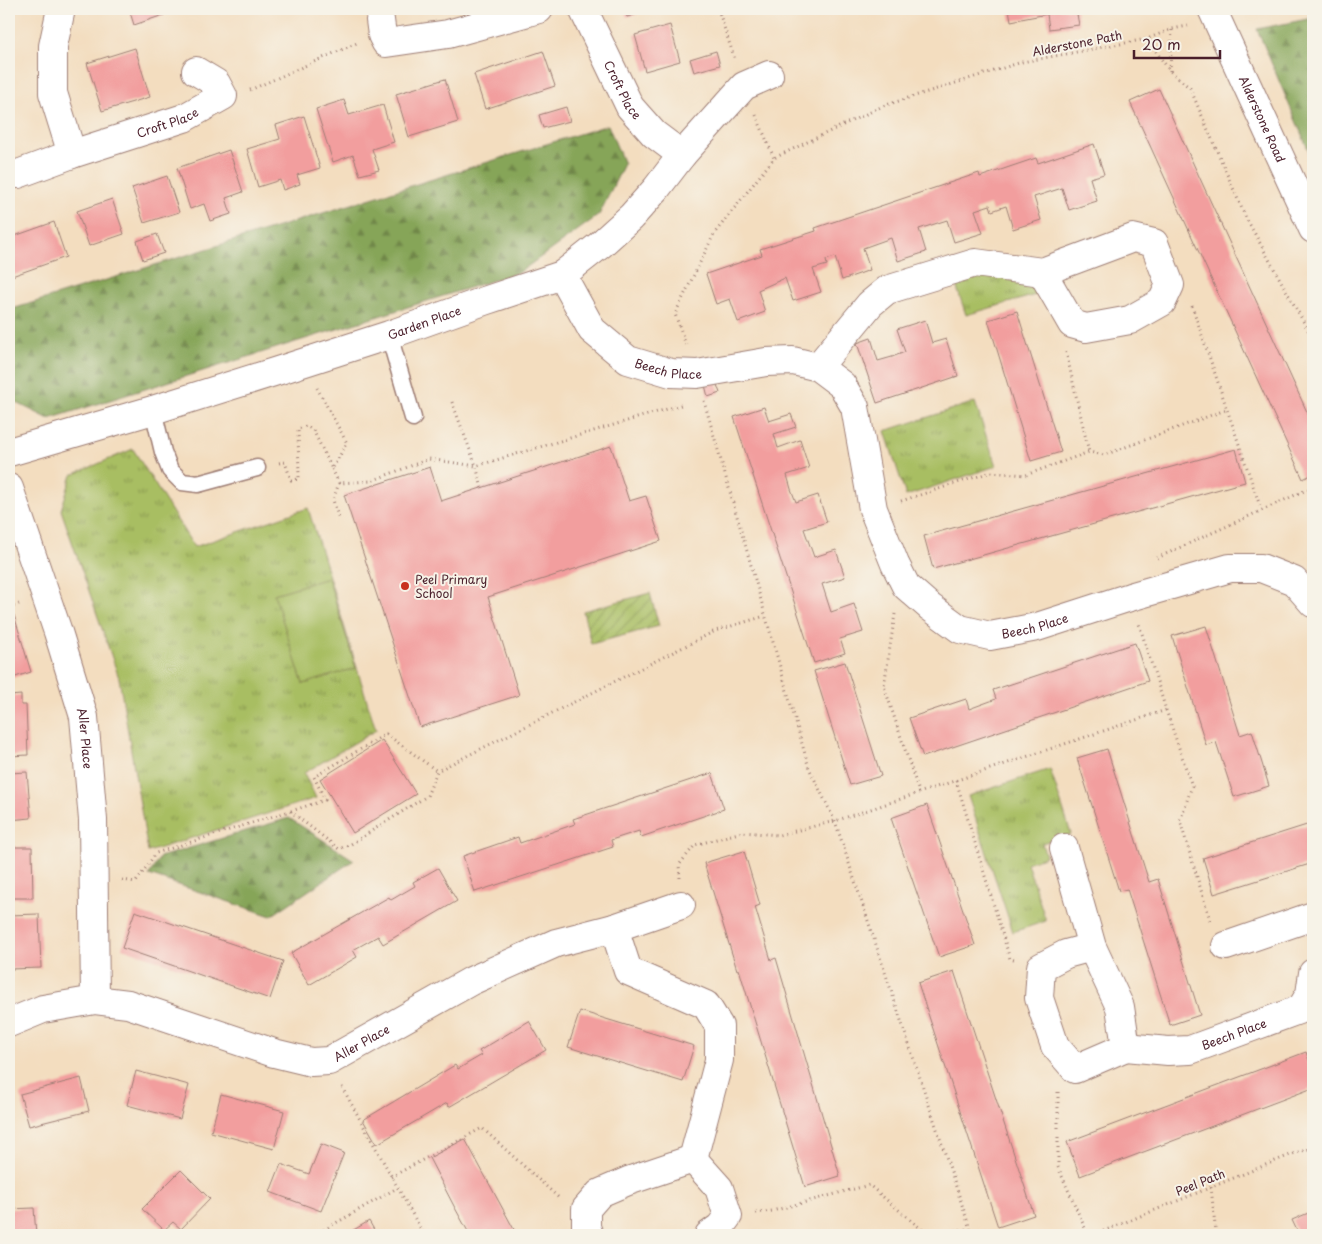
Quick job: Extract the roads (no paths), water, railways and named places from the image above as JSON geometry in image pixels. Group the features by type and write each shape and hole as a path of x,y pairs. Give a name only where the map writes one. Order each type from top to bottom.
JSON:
{"street":[{"path":"60,9 53,46 53,93 72,154"},
{"path":"381,27 386,44 448,34 539,9"},
{"name":"Croft Place","path":"583,9 630,107 654,134 682,156"},
{"name":"Alderstone Road","path":"1212,9 1313,229"},
{"name":"Croft Place","path":"18,174 72,154 184,118 223,96 216,83 196,71"},
{"name":"Garden Place","path":"9,452 153,410 389,335 562,275 600,246 631,217 744,86 769,76"},
{"path":"818,367 870,304 887,290 975,263 1042,272 1133,238 1154,243 1170,285 1162,302 1130,320 1086,328 1072,324 1042,272"},
{"name":"Beech Place","path":"562,275 592,330 628,360 671,373 697,374 766,362 793,361 818,367 842,385 855,407 873,509 895,564 906,586 960,629 990,636 1037,627 1130,597 1230,568 1261,568 1294,581 1313,603"},
{"name":"Aller Place","path":"9,488 58,632 84,717 93,820 96,1000"},
{"path":"1064,848 1092,947 1120,1007 1126,1047"},
{"name":"Aller Place","path":"9,1023 43,1009 96,1000 128,1004 274,1054 311,1062 329,1061 471,981 556,942 614,928 681,906"},
{"path":"1226,946 1313,916"},
{"path":"614,928 628,971 706,1005 719,1026 719,1060 693,1159"},
{"name":"Beech Place","path":"1092,947 1066,954 1041,967 1039,998 1052,1038 1055,1046 1075,1069 1126,1047 1168,1051 1190,1050 1301,1009 1310,994 1313,972"},
{"path":"693,1159 719,1188 728,1216 720,1227 709,1235"},
{"path":"588,1222 600,1193 628,1181 693,1159"}],"lane":[{"path":"389,335 413,418"},
{"path":"153,410 163,452 170,470 182,482 198,484 257,468"}],"place":[{"name":"Peel Primary School","path":"405,586"}]}
